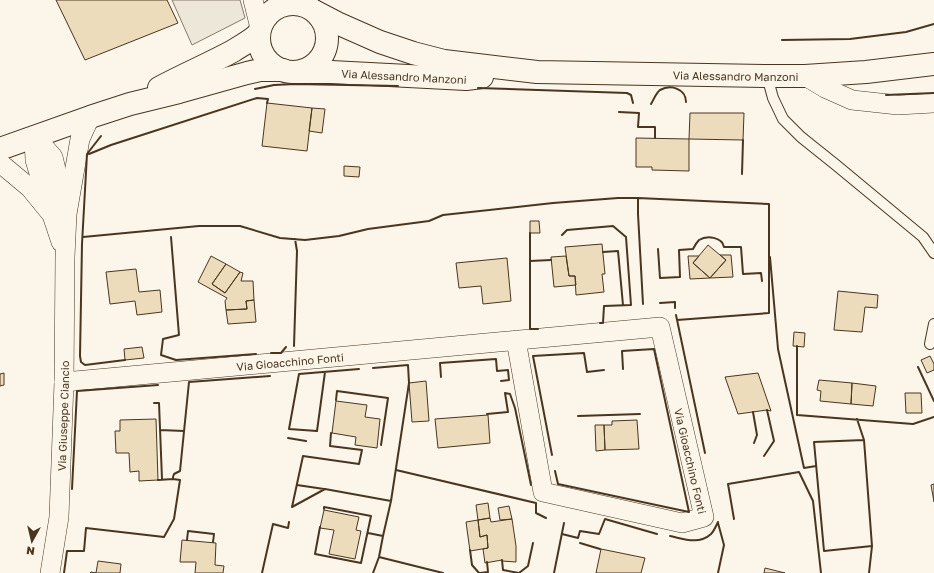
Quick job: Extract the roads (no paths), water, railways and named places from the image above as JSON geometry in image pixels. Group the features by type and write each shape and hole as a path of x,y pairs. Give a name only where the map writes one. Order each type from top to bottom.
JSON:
{"main road":[{"path":"299,4 308,6 322,20 326,31 327,42 323,54 316,63 306,69 288,71 272,65 264,56 259,45 259,30 264,19 271,11 279,6 299,4"},
{"name":"Via Alessandro Manzoni","path":"308,6 336,23 380,42 413,53 444,61 537,72 805,76 866,72 934,64"},
{"name":"Via Alessandro Manzoni","path":"130,104 173,80 217,60 252,40 259,30"},
{"name":"Via Alessandro Manzoni","path":"0,149 130,104 260,70 466,79 537,72"}],"street":[{"path":"253,0 259,30"},
{"path":"805,76 825,88 852,100 898,105 934,103"},
{"name":"Via Giuseppe Ciancio","path":"59,215 80,139 90,117"},
{"name":"Via Giuseppe Ciancio","path":"34,137 53,157 65,257 64,382 59,517 50,573"},
{"name":"Via Giuseppe Ciancio","path":"0,163 59,215"},
{"name":"Via Gioacchino Fonti","path":"64,382 516,340 660,327 704,517 682,524 543,492 516,340"}],"lane":[{"path":"766,76 773,98 783,119 801,137 923,237 934,253"},
{"path":"930,344 934,324"}]}
